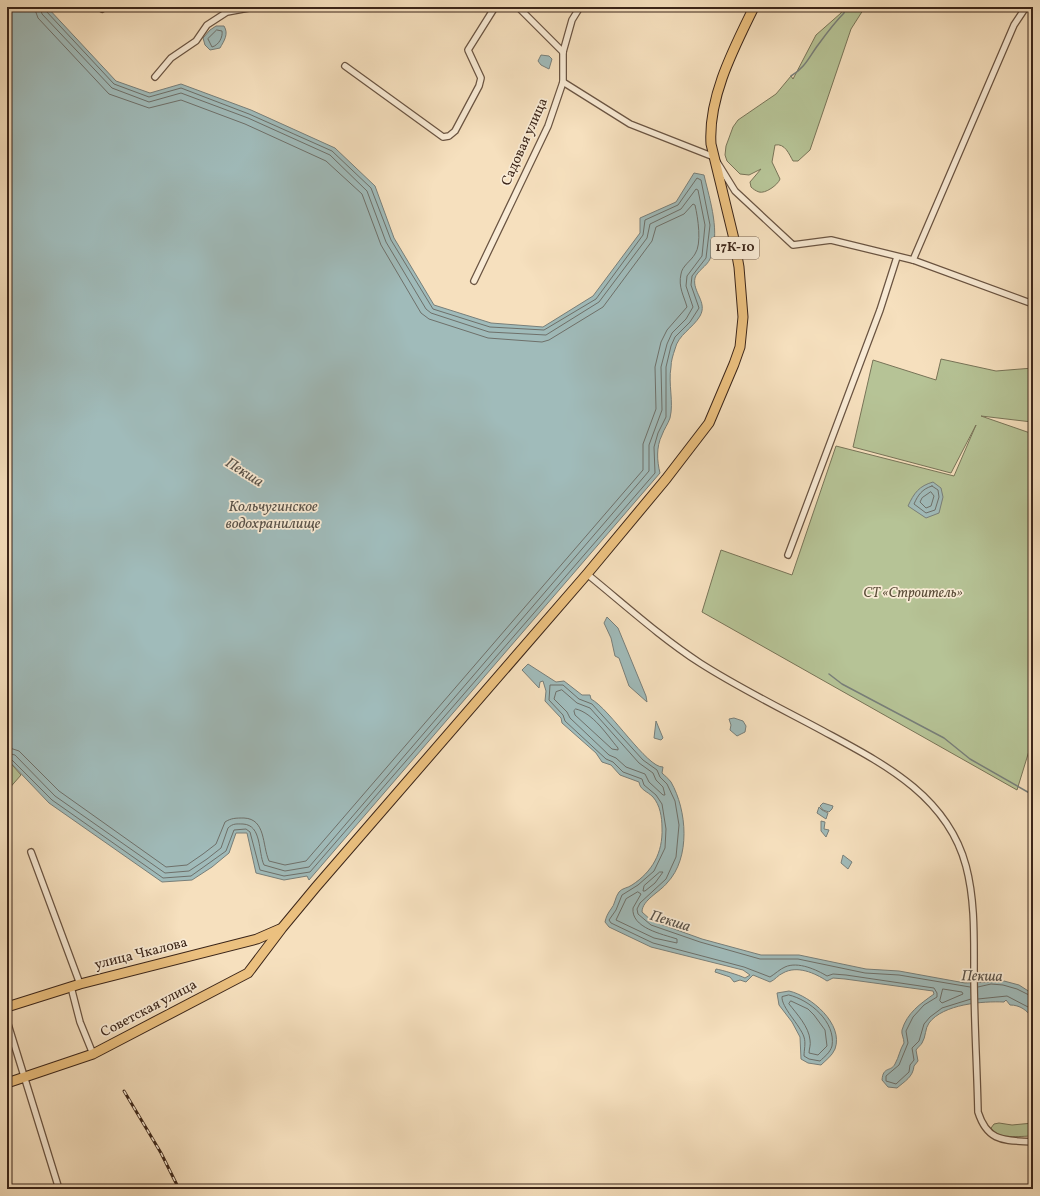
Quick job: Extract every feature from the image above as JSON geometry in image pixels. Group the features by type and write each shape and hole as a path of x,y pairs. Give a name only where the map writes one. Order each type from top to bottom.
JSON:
{"main road":[{"name":"17К-10","path":"714,157 711,134 716,100 729,62 754,7"},
{"name":"Советская улица","path":"7,1083 93,1054 248,973 282,928 587,574 666,479 709,423 729,381 740,347 743,317 739,267 714,157"},
{"name":"улица Чкалова","path":"7,1007 80,984 257,939 282,928"}],"street":[{"path":"155,77 171,58 196,40 207,25 227,12 254,7"},
{"path":"345,66 443,137 449,136 455,131 479,86 481,78 468,50 495,7"},
{"path":"518,7 563,52"},
{"name":"Садовая улица","path":"474,281 548,126 563,82 563,52 572,20 580,7"},
{"path":"913,260 1011,32 1026,7"},
{"path":"563,82 630,124 714,157 735,191 793,245 832,240 913,260 1033,304"},
{"path":"788,555 880,310 897,257"},
{"path":"587,574 667,639 700,662 729,680 884,764 923,795 946,823 958,843 970,883 974,929 978,1112 982,1125 988,1132 1000,1138 1033,1142"},
{"path":"31,852 80,984"},
{"path":"71,987 80,1022 93,1054"},
{"path":"7,1021 59,1189"}],"green space":[{"path":"844,7 865,7 851,29 810,150 798,161 793,161 784,147 775,145 772,162 780,179 777,184 765,192 759,192 751,187 750,182 761,169 749,175 740,174 727,161 725,155 726,146 733,127 738,120 776,94 791,76 793,79 816,35 841,13"},
{"name":"СТ «Строитель»","path":"941,359 996,371 1033,368 1032,422 981,416 1033,434 1033,738 1017,790 702,612 721,550 792,575 836,446 954,476 976,425 951,473 853,447 873,360 936,380"},
{"path":"7,759 21,775 7,791"},
{"path":"999,1123 1012,1125 1033,1123 1033,1136 1004,1136 994,1132 991,1128 994,1124"}],"water":[{"name":"Кольчугинское водохранилище","path":"11,7 47,7 116,81 150,93 181,84 251,110 335,148 375,186 394,238 434,305 491,323 543,327 593,296 640,233 640,218 676,202 694,173 704,175 715,228 715,239 709,262 695,278 702,311 697,320 679,340 671,362 671,412 658,449 660,473 309,880 307,876 284,880 256,873 247,833 236,833 229,853 212,867 192,880 162,882 49,803 7,759 7,17"},
{"path":"216,26 224,26 226,32 225,37 220,48 210,50 205,45 203,38"},
{"path":"541,55 549,56 552,59 549,69 541,65 538,61"},
{"path":"933,482 941,488 943,497 939,513 926,518 908,506 912,497 921,488"},
{"path":"607,617 618,628 646,696 647,702 629,686 619,658 615,656 611,638 604,623"},
{"path":"528,664 556,682 564,681 582,695 590,695 591,699 608,714 638,749 656,765 663,767 662,773 671,782 676,793 683,820 683,847 680,861 675,873 664,886 648,900 643,908 642,912 652,921 702,939 761,955 799,955 866,969 899,971 965,983 1004,981 1019,985 1033,994 1033,1019 1023,1009 1010,1005 1006,1000 1004,1002 985,1002 964,1005 944,1012 935,1017 929,1023 922,1044 916,1050 918,1061 910,1076 897,1088 888,1087 882,1080 883,1076 885,1071 891,1068 898,1059 904,1043 902,1032 904,1024 915,1009 934,994 933,991 845,979 833,978 827,981 817,975 800,970 788,971 770,982 753,975 746,982 740,980 734,982 730,977 715,972 716,969 745,978 750,975 743,970 651,947 609,927 605,920 619,892 639,880 651,868 658,854 662,837 659,807 653,797 642,789 639,782 620,775 611,765 602,762 596,753 562,723 561,718 545,701 546,691 543,681 540,682 539,688 522,670"},
{"path":"734,718 743,721 746,726 745,732 737,736 730,730 731,725 729,719"},
{"path":"656,721 663,738 661,740 654,738"},
{"path":"823,803 833,806 829,812 823,810 820,806"},
{"path":"819,807 828,813 826,819 817,813"},
{"path":"821,821 825,822 824,829 829,830 826,837 821,831"},
{"path":"843,855 852,862 848,869 841,863"},
{"path":"789,991 798,994 816,1005 824,1012 835,1030 837,1040 835,1049 831,1056 821,1065 808,1063 801,1059 800,1037 792,1022 779,1005 777,993"}],"waterway":[{"path":"791,76 796,73 806,62 844,13 845,7"},
{"path":"829,674 842,684 944,738 970,759 1033,795"}],"railway":[{"path":"124,1091 161,1153 179,1189"}],"water label":[{"name":"Пекша","path":"244,473"},
{"name":"Пекша","path":"670,922"},
{"name":"Пекша","path":"982,977"}]}
